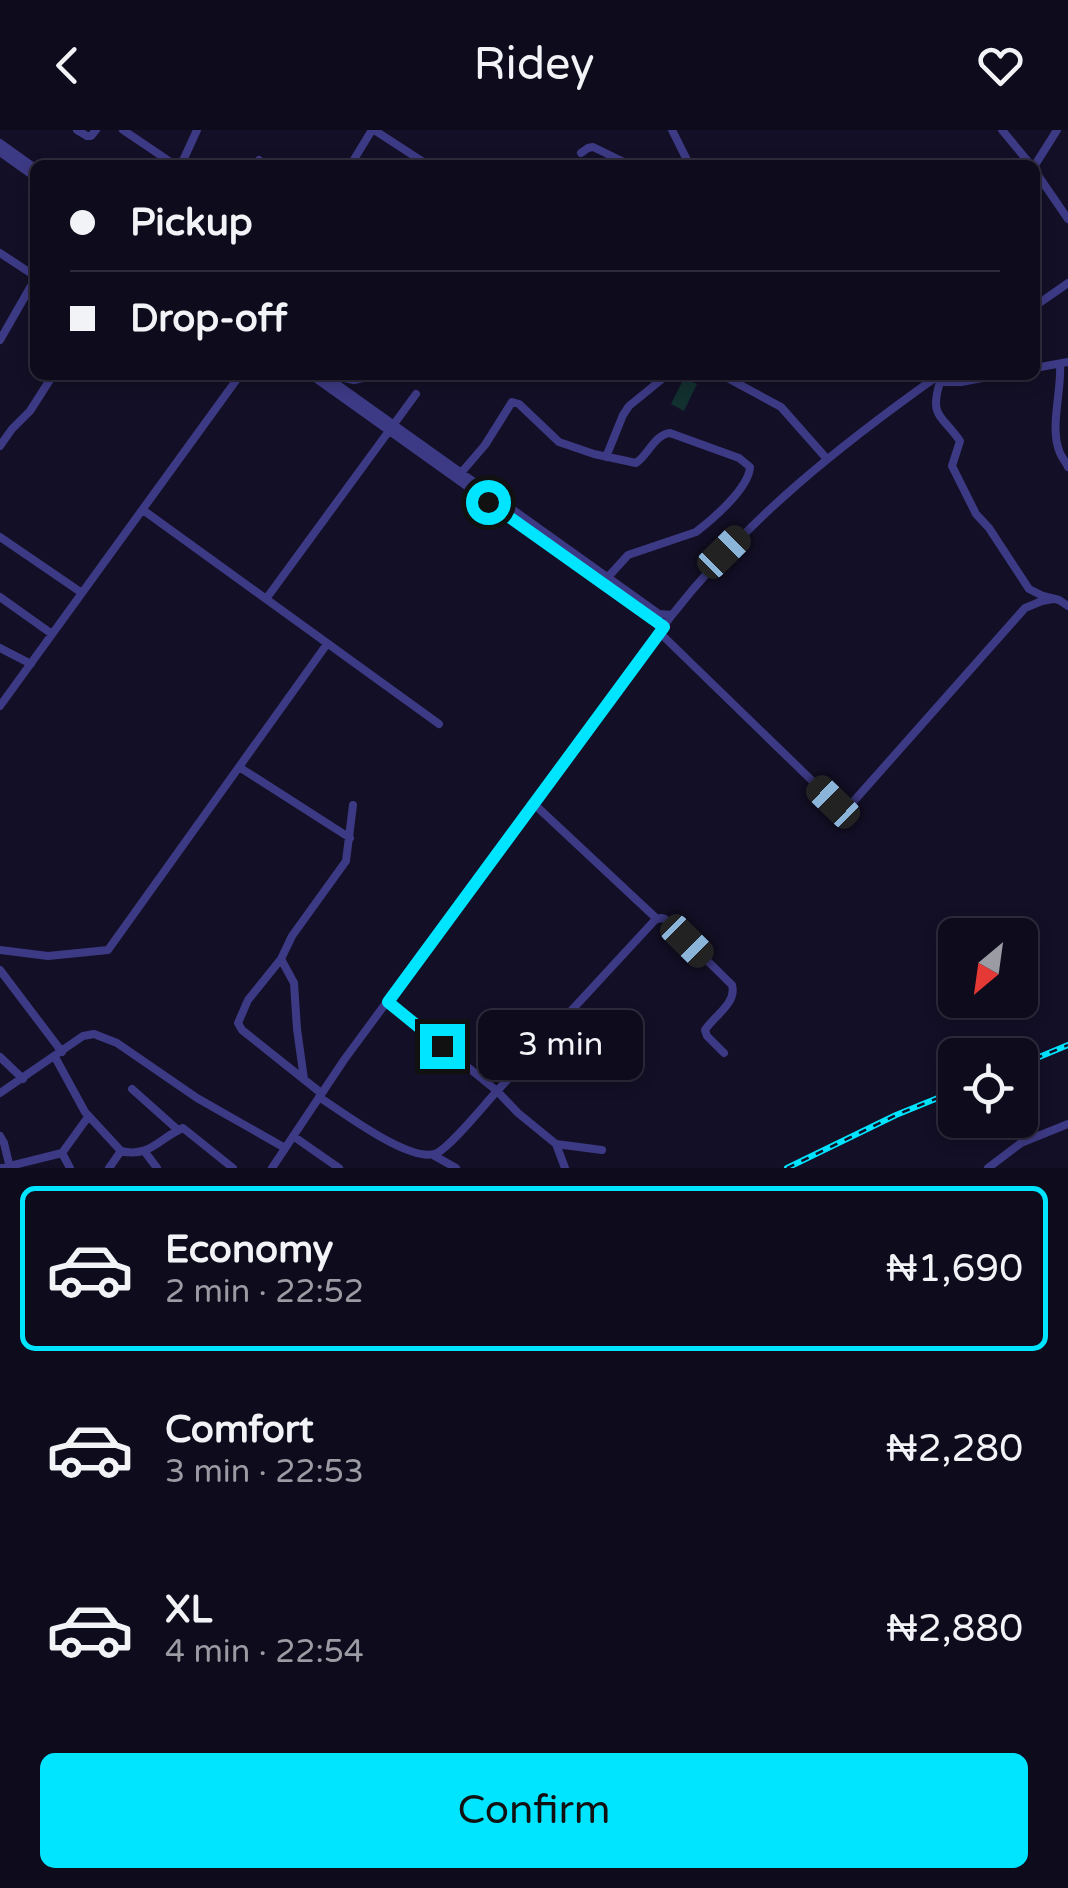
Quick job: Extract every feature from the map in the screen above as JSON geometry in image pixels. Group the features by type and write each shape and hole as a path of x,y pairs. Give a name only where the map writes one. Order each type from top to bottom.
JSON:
{"street":[{"path":"77,130 87,136 96,130"},
{"path":"123,130 170,160"},
{"path":"181,160 196,130"},
{"path":"354,160 373,130 420,160"},
{"path":"672,130 687,160"},
{"path":"1002,130 1028,160"},
{"path":"1038,160 1057,130"},
{"path":"0,143 30,164"},
{"path":"581,153 593,148 619,160"},
{"path":"0,152 30,173"},
{"path":"1040,176 1068,219"},
{"path":"0,253 30,274"},
{"path":"1040,303 1068,283"},
{"path":"0,340 30,287"},
{"path":"1064,363 1056,416 1058,450 1068,468"},
{"path":"0,446 30,411 49,380"},
{"path":"0,706 236,380"},
{"path":"318,380 659,614 672,616"},
{"path":"336,380 391,429 662,630 833,802 846,806 1025,608 1056,600 1068,590"},
{"path":"606,457 622,415 661,380"},
{"path":"731,380 782,407 827,459"},
{"path":"272,1168 388,1002 672,616 724,552 827,459 933,380"},
{"path":"936,380 934,405 960,441 952,466 972,508 1029,589 1068,606"},
{"path":"266,599 416,394"},
{"path":"460,474 485,445 512,402 519,404 558,442 606,457 636,463 658,437 670,433 747,463 751,471 705,526 628,555 608,577"},
{"path":"142,510 439,724"},
{"path":"0,537 82,593"},
{"path":"0,598 52,634"},
{"path":"0,950 48,956 108,950 327,644"},
{"path":"0,648 31,664"},
{"path":"239,767 350,838"},
{"path":"534,804 732,984 732,1000 706,1030 706,1036 724,1053"},
{"path":"353,805 346,862 292,936 281,959 248,1000 238,1022 242,1030 320,1095 389,1141 417,1154 440,1152 657,918"},
{"path":"281,959 294,983 304,1079"},
{"path":"2,976 58,1054 88,1117 120,1151 144,1152 178,1130 187,1129 233,1168"},
{"path":"388,1002 556,1144 602,1150"},
{"path":"0,1094 83,1036 94,1034 129,1050 197,1098 285,1148"},
{"path":"0,1057 23,1079"},
{"path":"132,1089 178,1130"},
{"path":"0,1136 7,1167 62,1153 88,1117"},
{"path":"988,1168 1021,1143 1068,1124"},
{"path":"292,1136 339,1168"},
{"path":"556,1144 564,1168"},
{"path":"109,1168 120,1151"},
{"path":"144,1152 157,1168"},
{"path":"62,1153 70,1168"},
{"path":"433,1154 456,1168"}],"green space":[{"path":"683,380 697,384 684,411 671,404"}],"railway":[{"path":"1038,1058 1068,1045"},
{"path":"787,1168 938,1098"}],"route":[{"path":"442,1046 388,1002 664,627 488,502"}]}
